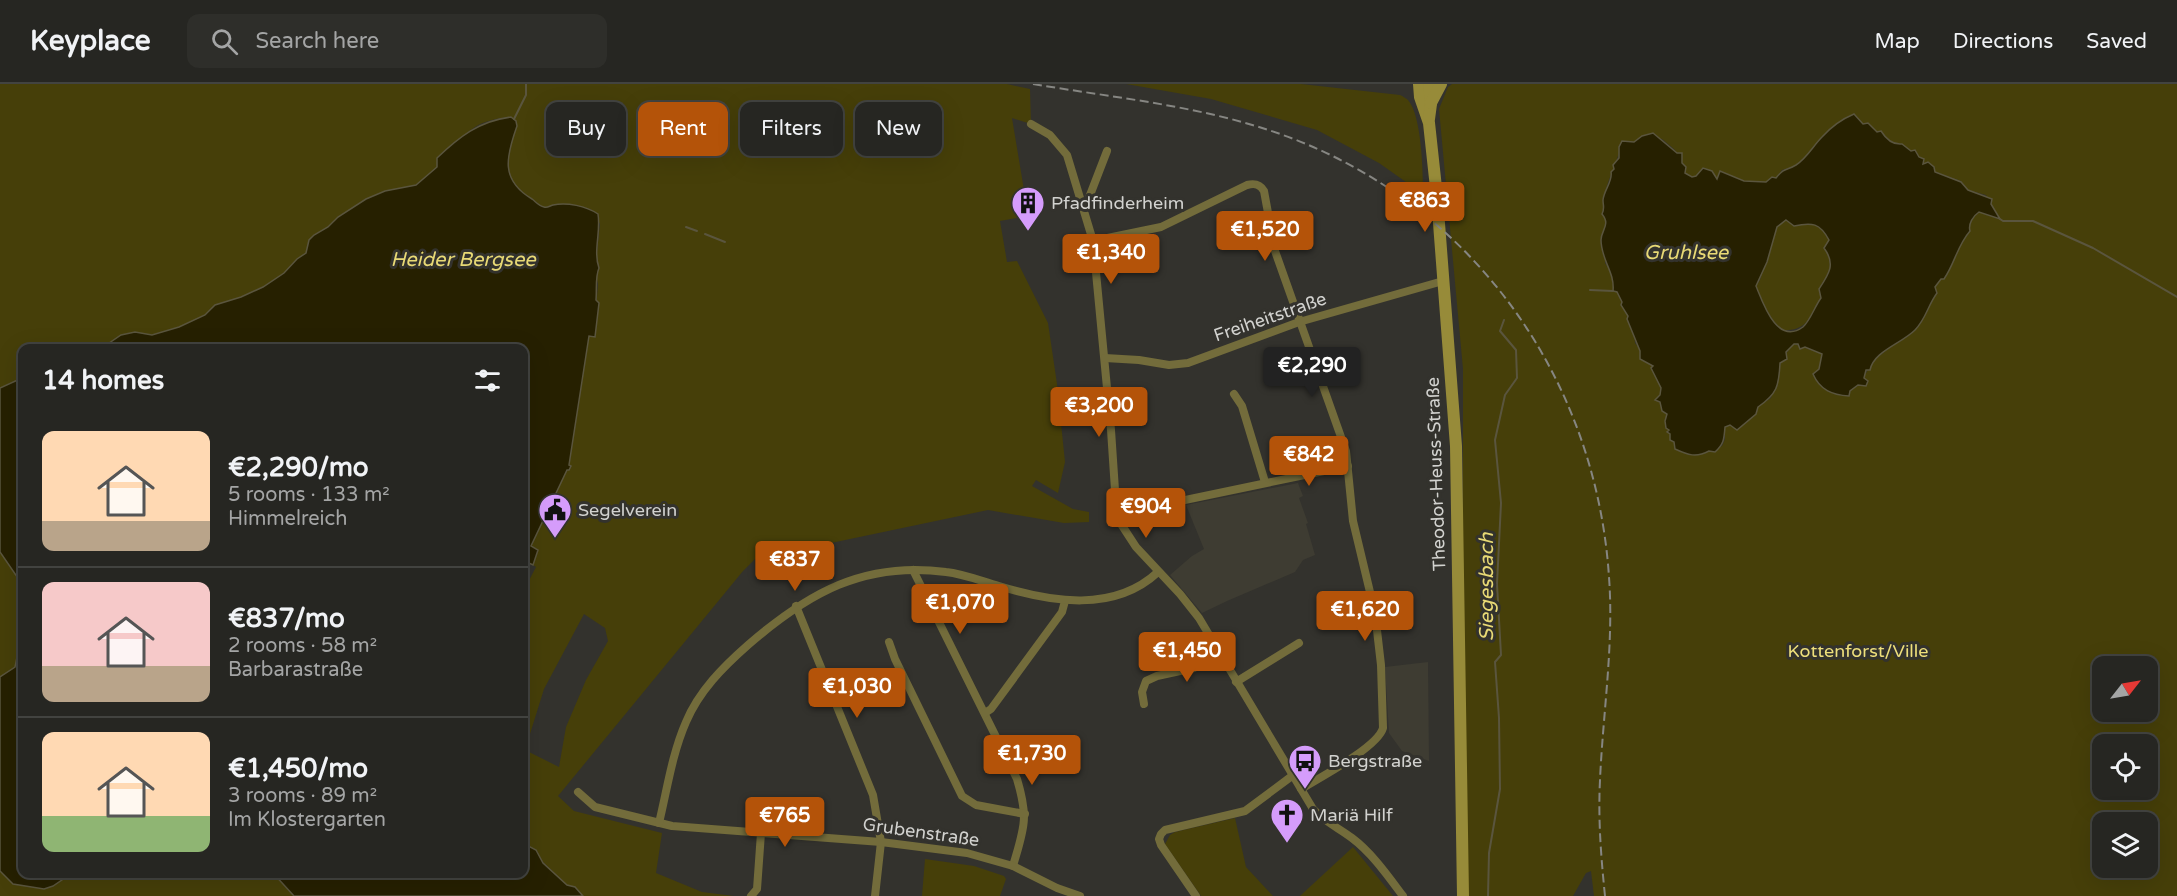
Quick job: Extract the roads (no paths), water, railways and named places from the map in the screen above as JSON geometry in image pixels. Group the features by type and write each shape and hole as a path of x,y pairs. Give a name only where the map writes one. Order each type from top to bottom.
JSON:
{"main road":[{"path":"1408,84 1426,101 1441,84"},
{"name":"Theodor-Heuss-Straße","path":"1419,84 1426,101 1437,197 1456,446 1464,896"},
{"name":"Theodor-Heuss-Straße","path":"1426,101 1429,84"}],"street":[{"path":"1031,124 1050,135 1067,155 1093,241 1118,514 1121,524 1131,540 1180,594 1198,618 1292,776 1320,817 1352,837 1365,849 1403,896"},
{"path":"1084,209 1107,151"},
{"path":"1093,241 1161,227 1247,184 1255,183 1262,186 1264,191 1275,251 1346,451 1353,521 1375,613 1381,664 1383,728 1381,735 1368,747 1301,789"},
{"name":"Freiheitstraße","path":"1105,358 1169,365 1188,363 1299,322 1443,282"},
{"path":"1234,394 1242,406 1265,482"},
{"path":"1118,514 1348,466"},
{"path":"659,824 676,753 686,722 697,701 733,658 796,606 836,586 866,575 893,570 960,574 1028,595 1065,602 1113,597 1148,581 1158,572"},
{"path":"913,570 1017,780 1025,814 1024,829 1013,866"},
{"path":"985,713 1062,612 1065,602"},
{"path":"796,606 873,795 881,842 875,896"},
{"path":"889,642 895,659 962,796 976,805 1025,814"},
{"path":"1236,682 1299,644"},
{"path":"1144,704 1142,692 1146,681 1156,676 1194,668 1219,654"},
{"path":"1196,896 1161,845 1159,839 1161,834 1165,830 1245,811 1292,776"},
{"name":"Grubenstraße","path":"578,792 595,807 659,824 881,842 967,853 1013,866 1057,888 1080,896"},
{"path":"751,896 757,889 761,833"}],"water":[{"name":"Gruhlsee","path":"1854,114 1863,124 1868,123 1877,132 1881,131 1890,141 1902,144 1911,151 1915,150 1919,157 1924,159 1923,164 1928,162 1934,167 1935,172 1961,182 1968,190 1992,199 1991,204 2000,219 1979,212 1975,216 1970,223 1970,231 1948,273 1935,287 1937,293 1922,321 1909,335 1882,353 1870,370 1866,370 1864,378 1868,381 1866,386 1858,385 1850,391 1849,396 1827,391 1813,374 1819,369 1822,354 1805,347 1800,349 1798,344 1794,344 1786,352 1787,359 1780,363 1776,389 1758,407 1756,414 1737,430 1730,425 1725,427 1723,441 1715,452 1692,455 1675,449 1674,442 1670,440 1670,434 1667,432 1669,430 1666,428 1667,414 1662,411 1660,402 1655,400 1660,395 1661,388 1651,368 1653,366 1640,359 1640,351 1627,319 1628,316 1617,292 1613,291 1612,278 1603,254 1601,236 1606,221 1602,214 1603,200 1611,179 1611,172 1614,169 1613,165 1619,158 1619,147 1622,141 1634,142 1642,136 1653,133 1677,153 1682,153 1682,163 1686,167 1685,173 1692,177 1703,168 1712,171 1717,179 1720,171 1744,181 1766,182 1800,162 1829,130","holes":["1786,220 1794,226 1811,224 1822,230 1829,240 1824,248 1830,259 1830,269 1819,289 1821,298 1806,324 1794,331 1786,331 1772,320 1756,286 1767,262 1777,227"]},
{"name":"Heider Bergsee","path":"511,117 516,121 517,126 510,148 508,167 510,176 522,192 542,206 570,204 593,211 598,214 599,221 596,300 599,303 595,337 589,336 569,465 571,466 531,546 538,550 533,565 528,562 528,344 108,344 121,335 135,332 152,335 179,327 205,315 215,305 263,287 284,273 306,253 309,240 338,217 366,199 385,191 416,185 437,167 437,158 453,143 479,126"},
{"path":"18,380 18,578 0,552 0,388"},
{"path":"17,657 18,878 65,878 44,889 13,884 0,871 0,677 15,667"},
{"path":"528,844 536,850 543,863 567,885 575,887 583,896 294,896 278,878 528,878"}],"waterway":[{"path":"514,119 526,95 526,84"},
{"path":"2000,219 2003,221 2033,221 2093,248 2177,297"},
{"path":"686,227 697,231"},
{"path":"705,234 725,242"},
{"name":"Siegesbach","path":"1590,290 1613,291"},
{"name":"Siegesbach","path":"1488,896 1489,853 1500,789 1495,662 1501,655 1497,584 1501,503 1495,440 1505,395 1517,378 1516,350 1500,331 1504,320"}],"railway":[{"path":"1033,84 1159,104 1222,117 1283,135 1351,165 1412,205 1466,252 1512,307 1550,368 1579,434 1599,504 1610,602 1609,653 1599,795 1605,896"}],"place":[{"name":"Pfadfinderheim","path":"1028,232"},
{"name":"Segelverein","path":"555,539"},
{"name":"Bergstraße","path":"1305,790"},
{"name":"Mariä Hilf","path":"1287,844"}],"park label":[{"name":"Kottenforst/Ville","path":"1858,651"}]}
